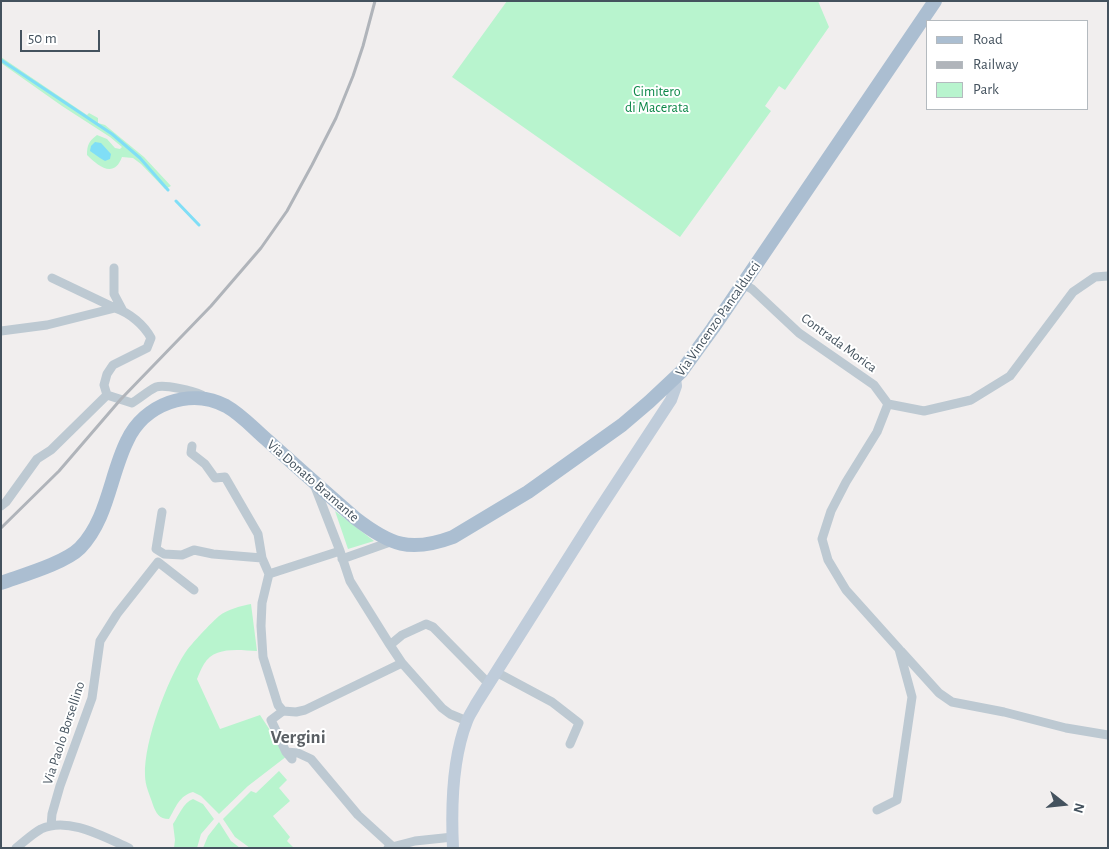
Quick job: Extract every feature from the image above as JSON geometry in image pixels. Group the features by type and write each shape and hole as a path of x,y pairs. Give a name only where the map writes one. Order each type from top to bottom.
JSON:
{"main road":[{"name":"Via Vincenzo Pancalducci","path":"453,842 454,780 458,753 467,721 476,704 592,519 671,400 676,386 675,378 700,348 935,1"},
{"name":"Via Donato Bramante","path":"1,583 59,561 72,555 81,547 94,530 127,440 145,416 170,402 184,398 193,398 214,401 227,407 247,421 373,532 393,542 417,545 440,542 453,537 528,492 599,442 649,402 675,378"}],"street":[{"path":"114,268 114,294 119,310"},
{"path":"1108,276 1096,277 1072,292 1010,376 971,400 924,411 888,404 877,432 831,510 822,539 828,560 846,590 939,693 952,702 1004,712 1066,728 1108,735"},
{"path":"52,278 119,310 147,330 151,338 147,348 113,365 107,374 104,385 107,395"},
{"name":"Contrada Morica","path":"743,284 752,289 799,333 874,385 888,404"},
{"path":"1,331 47,325 119,310"},
{"path":"107,395 132,403 157,387 179,388 197,392 214,401"},
{"path":"1,506 6,502 37,459 51,450 107,395"},
{"path":"192,446 191,453 206,464 216,478 225,477 258,534 262,558 269,574 262,603 263,657 278,705 283,711"},
{"path":"312,480 350,581 402,663 442,708 450,714 467,721"},
{"path":"162,512 156,549 164,554 182,554 194,550 213,554 262,558"},
{"path":"269,574 393,542"},
{"name":"Via Paolo Borsellino","path":"51,826 52,814 60,786 92,698 100,641 116,614 158,562 194,590"},
{"path":"390,644 426,624 433,627 489,684"},
{"path":"877,810 897,800 912,697 899,649"},
{"path":"402,663 305,710 296,712 283,711 271,720 289,755 298,753 311,759 358,815 390,847 425,839 453,842"},
{"path":"496,672 552,702 579,723 570,744"},
{"path":"16,848 40,830 59,825 78,827 129,848"}],"green space":[{"name":"Cimitero di Macerata","path":"507,1 818,1 829,27 785,90 779,86 765,106 771,111 680,237 452,77"},
{"path":"1,57 87,115 89,113 98,118 98,123 105,125 144,157 171,186 165,189 133,158 122,157 115,168 110,169 96,163 87,155 87,152 89,144 97,135 107,139 115,148 120,149 122,147 1,63"},
{"path":"335,511 374,541 348,549"},
{"path":"251,604 257,651 227,650 214,654 208,658 197,679 220,729 260,715 287,756 248,786 219,814 201,796 193,792 181,799 169,819 163,818 158,815 154,808 145,775 152,729 164,695 185,653 206,628 226,611"},
{"path":"279,771 287,780 279,788 290,801 273,816 290,837 287,841 294,848 250,848 235,837 223,819 251,791 256,793"},
{"path":"193,799 203,804 214,819 201,834 197,848 174,848 173,824 184,806"},
{"path":"219,822 231,841 240,848 203,848 208,836"}],"water":[{"path":"95,142 101,143 111,154 110,159 105,161 90,151 91,146"}],"waterway":[{"path":"1,60 112,134 140,158 168,190"},
{"path":"176,201 199,225"}],"railway":[{"path":"1,528 59,471 121,399 211,306 261,248 287,211 336,118 353,76 375,1"}],"district":[{"name":"Vergini","path":"298,737"}]}
